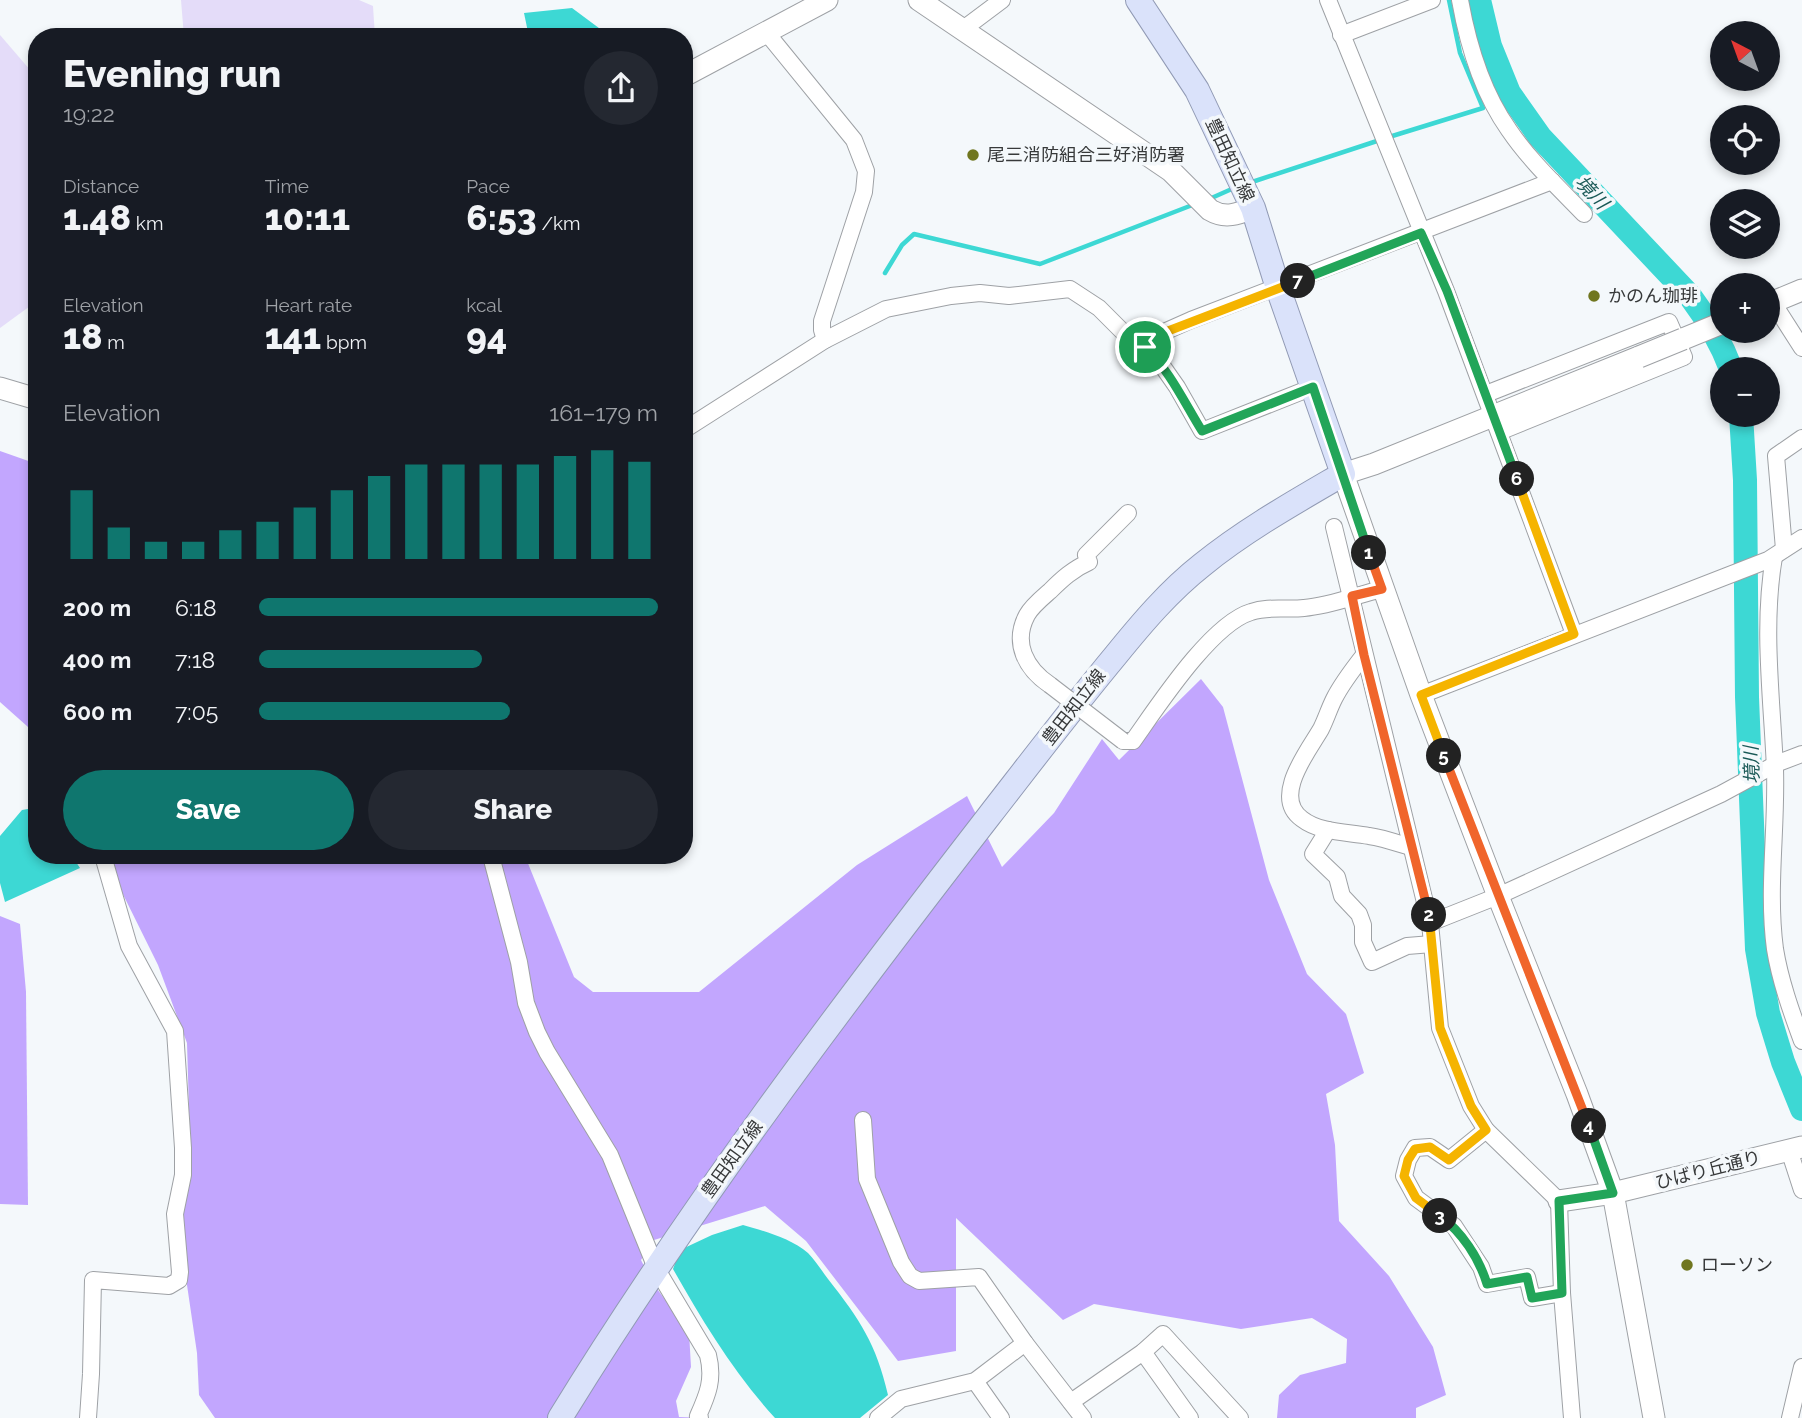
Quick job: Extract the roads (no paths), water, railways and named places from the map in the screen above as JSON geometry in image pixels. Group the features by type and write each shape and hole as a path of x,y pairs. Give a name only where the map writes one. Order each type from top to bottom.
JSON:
{"main road":[{"name":"豊田知立線","path":"560,1418 656,1268 776,1098 892,942 1081,698 1144,622 1202,565 1270,518 1343,474 1253,208 1197,90 1138,0"}],"street":[{"path":"693,71 827,0"},
{"path":"919,0 1171,171 1217,215 1236,215 1253,208"},
{"path":"962,30 1002,0"},
{"path":"1328,0 1421,233 1447,291 1574,634"},
{"path":"1341,35 1432,0"},
{"path":"1460,0 1470,44 1496,109 1529,157 1584,214"},
{"path":"765,32 854,140 866,171 864,192 822,321 825,340"},
{"path":"1145,347 1155,336 1552,181"},
{"path":"693,424 825,340 886,309 980,293 1009,296 1070,289 1099,308 1134,343 1145,347 1156,357 1202,431 1313,387"},
{"path":"1780,303 1802,289"},
{"path":"1780,318 1802,348"},
{"path":"1669,323 1684,357 1493,414 1669,323"},
{"path":"1654,1418 1613,1193 1421,695 1343,474 1374,464 1710,328"},
{"path":"0,388 28,396"},
{"path":"1802,438 1776,456 1775,555 1768,630 1775,950 1796,1008 1802,1041"},
{"path":"1128,513 1086,555 1089,562 1073,569 1028,613 1021,632 1022,652 1032,670 1123,741 1133,741 1201,652 1233,620 1266,608 1307,608 1382,589"},
{"path":"1334,527 1430,923 1440,1028 1471,1106 1486,1130 1559,1201 1562,1293 1572,1418"},
{"path":"1421,695 1727,576 1775,555 1802,538"},
{"path":"1364,655 1334,698 1321,729 1306,749 1291,782 1294,809 1302,819 1328,830 1372,836 1410,847"},
{"path":"1430,923 1498,896 1802,754"},
{"path":"1328,830 1313,853 1337,877 1342,896 1359,914 1363,925 1363,942 1371,962 1407,946 1432,944"},
{"path":"88,1418 92,1374 93,1280 169,1286 179,1280 180,1272 175,1214 183,1175 175,1031 129,946 105,864"},
{"path":"493,864 519,962 526,1003 537,1032 610,1155 656,1268 708,1355 712,1371 711,1385 698,1416 700,1418"},
{"path":"863,1120 867,1180 901,1262 911,1276 919,1281 979,1277 1025,1343 1083,1418"},
{"path":"1486,1130 1449,1160 1430,1147 1415,1149 1408,1160 1404,1176 1416,1198 1454,1226 1481,1267 1487,1284 1527,1277 1532,1298 1562,1293"},
{"path":"1794,1149 1802,1190"},
{"name":"ひばり丘通り","path":"1559,1201 1613,1193 1794,1149"},
{"path":"1071,1402 1143,1352 1163,1334 1240,1418"},
{"path":"878,1418 901,1399 975,1381 1025,1343"},
{"path":"1143,1352 1190,1418"},
{"path":"1790,1418 1802,1367"},
{"path":"975,1381 1001,1418"}],"water":[{"path":"572,8 599,28 527,28 524,13"},
{"path":"28,809 28,864 77,864 80,868 5,902 0,883 0,836 22,810"},
{"path":"743,1225 785,1239 808,1253 866,1333 888,1395 860,1418 775,1418 733,1365 696,1308 673,1269 680,1250 712,1235"}],"waterway":[{"path":"1389,137 1483,108 1460,53 1449,0"},
{"name":"境川","path":"1479,0 1490,46 1509,93 1540,137 1690,296 1714,331 1726,357"},
{"path":"1249,183 1380,140"},
{"path":"1207,200 1234,188"},
{"path":"885,273 902,245 914,234 1040,264 1195,204"},
{"name":"境川","path":"1742,427 1745,480 1747,697 1757,949 1768,1013 1783,1062 1802,1109"}],"place":[{"name":"尾三消防組合三好消防署","path":"973,155"},
{"name":"かのん珈琲","path":"1594,296"},
{"name":"ローソン","path":"1687,1265"}]}
